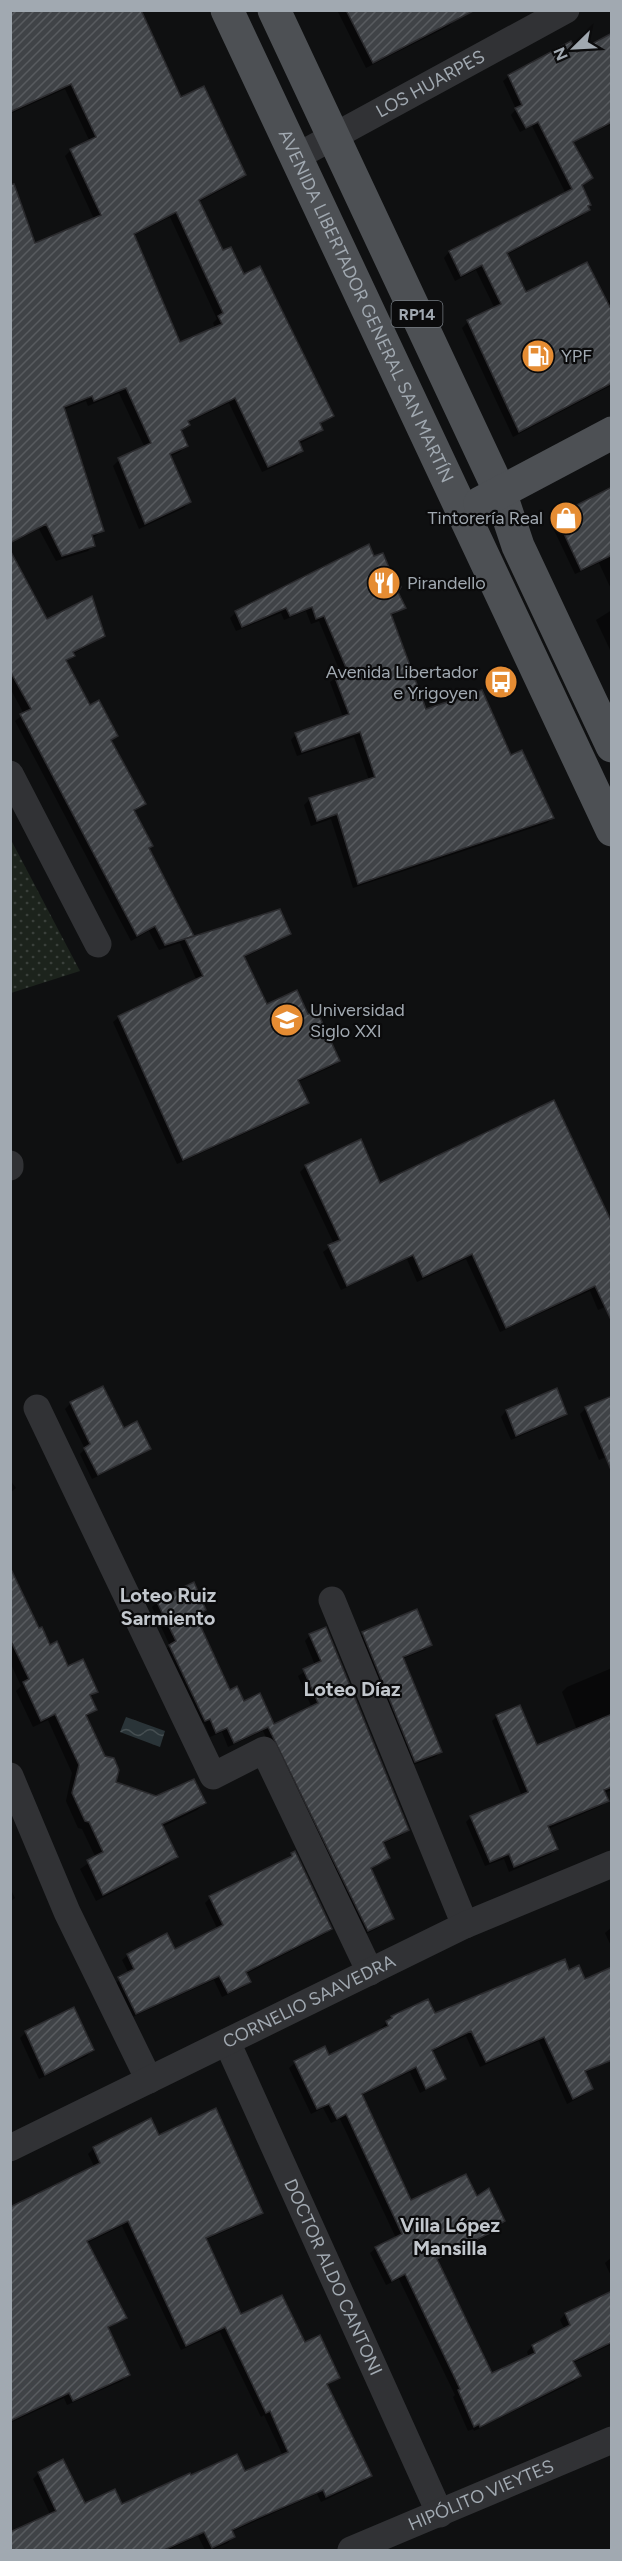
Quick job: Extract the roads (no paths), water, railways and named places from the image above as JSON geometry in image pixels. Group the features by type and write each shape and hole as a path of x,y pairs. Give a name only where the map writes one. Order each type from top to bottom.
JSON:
{"main road":[{"name":"AVENIDA LIBERTADOR GENERAL SAN MARTÍN","path":"227,10 612,830"},
{"name":"RP14","path":"274,10 500,492 518,546 612,746"},
{"path":"462,512 612,433"}],"street":[{"name":"LOS HUARPES","path":"296,157 566,10"},
{"path":"10,774 98,944"},
{"path":"37,1408 213,1776 264,1750 370,1972"},
{"path":"332,1600 465,1925"},
{"path":"10,1776 67,1912 149,2080"},
{"name":"CORNELIO SAAVEDRA","path":"10,2148 465,1925 612,1864"},
{"name":"DOCTOR ALDO CANTONI","path":"227,2042 440,2514"},
{"name":"HIPÓLITO VIEYTES","path":"351,2550 612,2440"}],"water":[{"path":"126,1717 165,1731 160,1747 120,1732"}],"place":[{"name":"YPF","path":"538,356"},
{"name":"Tintorería Real","path":"566,518"},
{"name":"Pirandello","path":"384,583"},
{"name":"Avenida Libertador e Yrigoyen","path":"501,682"},
{"name":"Universidad Siglo XXI","path":"287,1020"}],"district":[{"name":"Loteo Ruiz Sarmiento","path":"168,1606"},
{"name":"Loteo Díaz","path":"352,1689"},
{"name":"Villa López Mansilla","path":"450,2236"}]}
